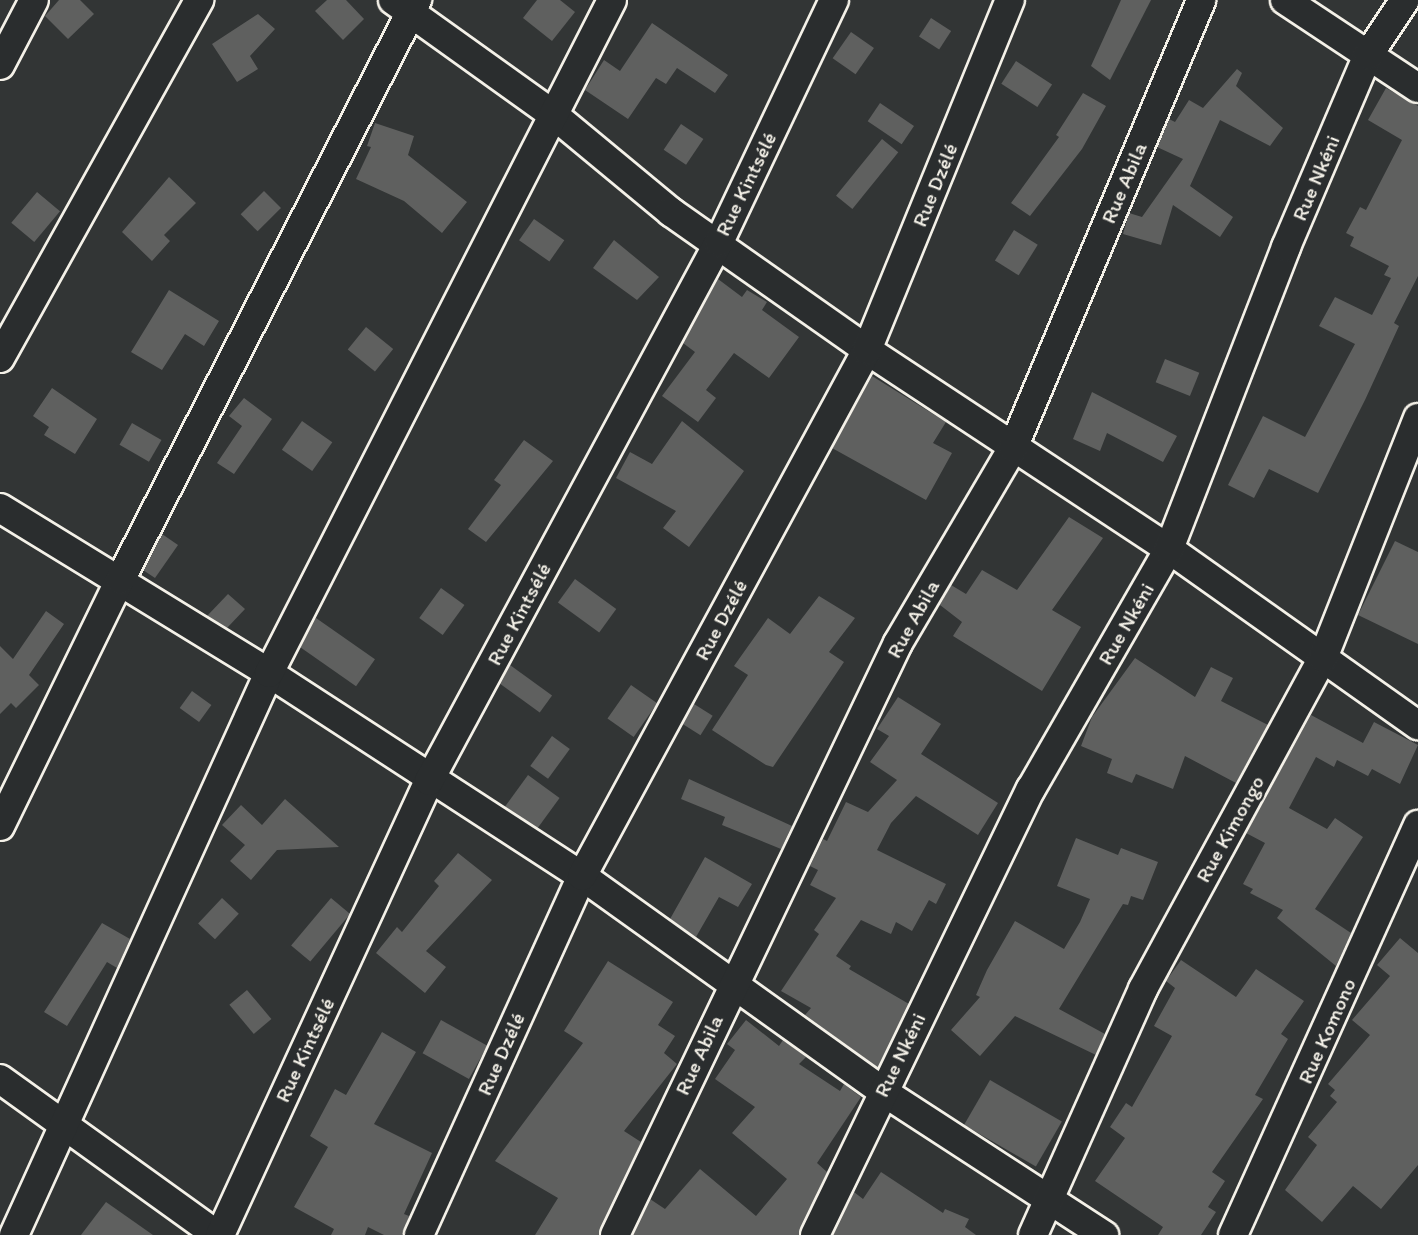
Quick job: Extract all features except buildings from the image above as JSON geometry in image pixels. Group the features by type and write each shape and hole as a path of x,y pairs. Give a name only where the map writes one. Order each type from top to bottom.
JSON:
{"street":[{"path":"0,65 34,0"},
{"path":"0,358 199,0"},
{"path":"14,1235 269,673 555,116 612,0"},
{"name":"Rue Kintsélé","path":"219,1235 429,781 719,242 834,0"},
{"name":"Rue Dzélé","path":"419,1235 582,876 867,350 1010,0"},
{"name":"Rue Abila","path":"615,1235 732,986 898,643 1013,448 1201,0"},
{"path":"1285,0 1418,88"},
{"name":"Rue Nkéni","path":"815,1235 882,1091 1031,789 1169,549 1286,247 1368,55 1405,0"},
{"path":"0,826 407,5 555,116 671,212 719,242 867,350 1169,549 1418,725"},
{"name":"Rue Kimongo","path":"1033,1235 1143,989 1323,658 1418,418"},
{"path":"0,508 269,673 429,781 582,876 732,986 882,1091 1050,1197 1104,1235"},
{"name":"Rue Komono","path":"1233,1235 1418,825"},
{"path":"0,1079 219,1235"}]}
